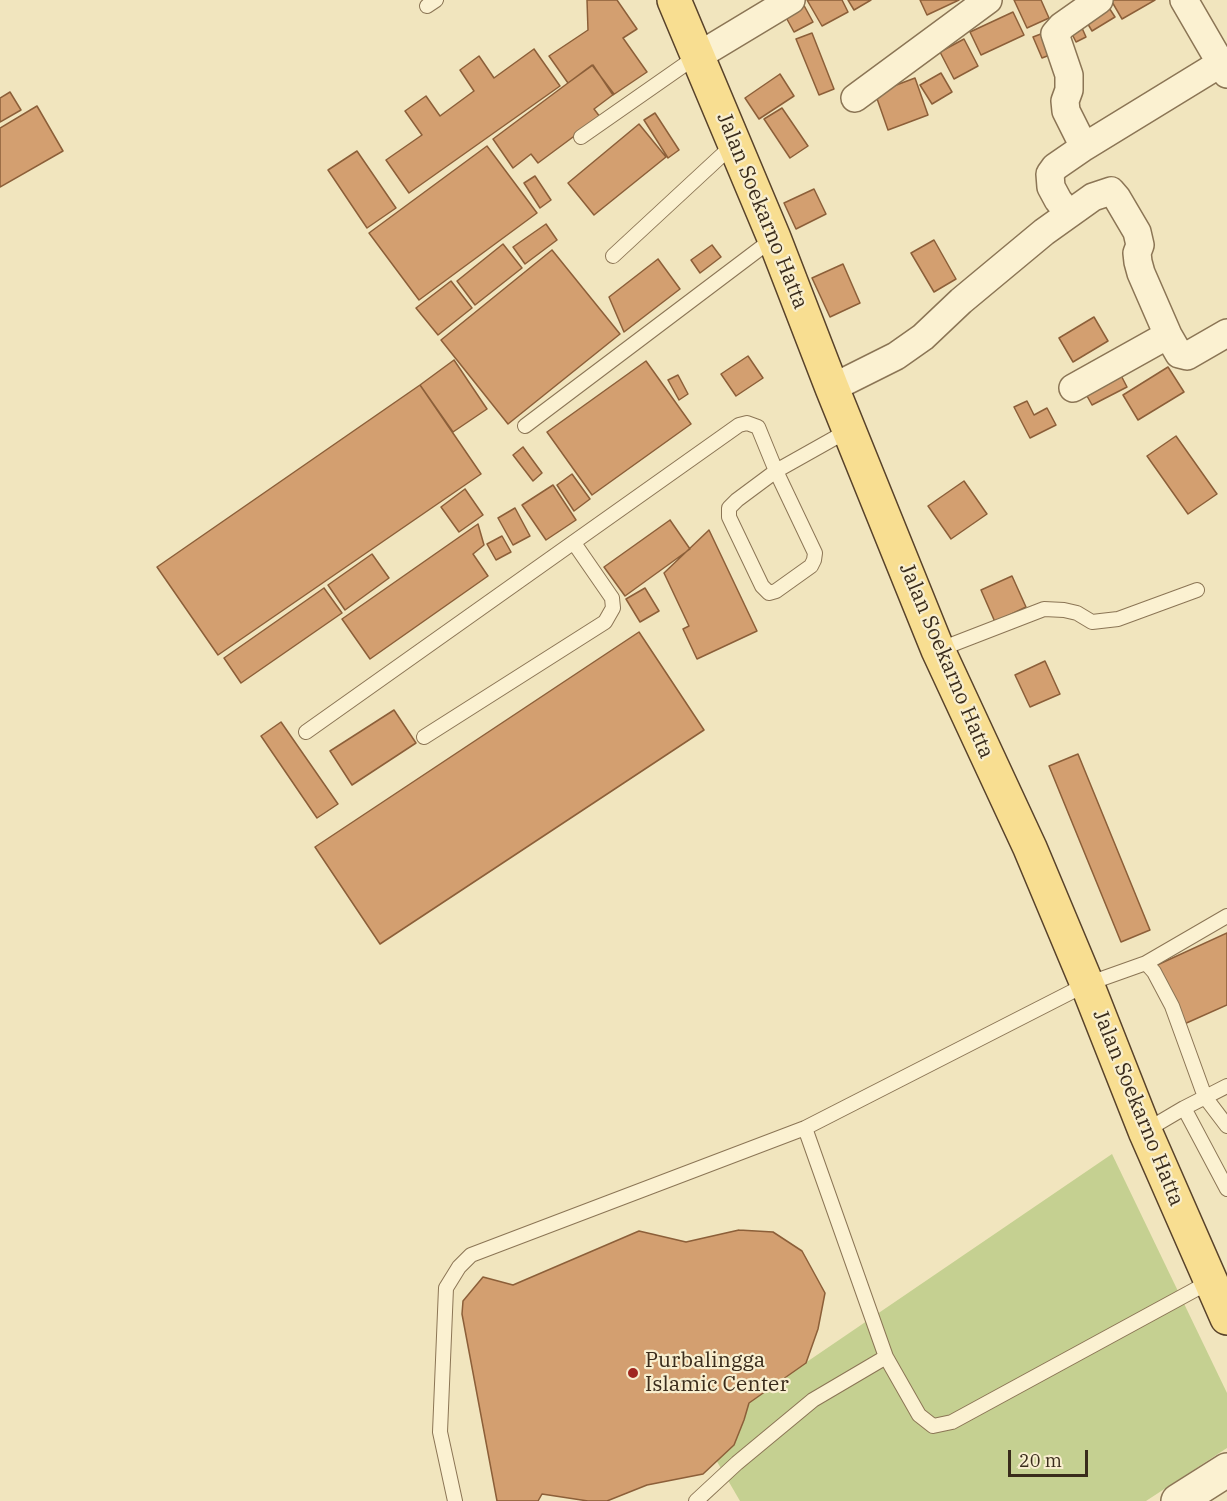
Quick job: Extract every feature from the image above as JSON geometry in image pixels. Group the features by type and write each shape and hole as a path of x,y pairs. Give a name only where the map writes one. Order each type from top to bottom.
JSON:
{"main road":[{"name":"Jalan Soekarno Hatta","path":"674,0 774,238 938,650 1029,848 1087,984 1145,1131 1227,1318"}],"street":[{"path":"698,56 791,0"},
{"path":"855,98 988,0"},
{"path":"1083,147 1066,111 1069,75 1055,34 1062,26 1099,0"},
{"path":"1069,214 1051,186 1050,174 1055,167 1083,147 1224,69 1184,0"},
{"path":"832,388 896,356 923,337 984,281 1069,214 1093,197 1111,191 1118,198 1137,232 1140,245 1137,253 1138,262 1168,335 1179,354 1187,356 1227,333"},
{"path":"1073,388 1168,335"},
{"path":"1178,1501 1227,1470"}],"lane":[{"path":"581,137 698,56"},
{"path":"613,256 734,144"},
{"path":"525,426 774,238"},
{"path":"306,732 739,425 747,423 758,427 776,471 815,553 812,566 776,591 769,593 762,586 729,517 729,508 776,471 849,430"},
{"path":"424,737 605,622 613,608 612,598 574,543"},
{"path":"938,650 1044,609 1077,613 1092,622 1118,619 1197,590"},
{"path":"455,1501 440,1432 446,1288 459,1267 471,1255 805,1128 1087,984 1146,963 1227,916"},
{"path":"1146,963 1154,972 1172,1006 1205,1097 1227,1126"},
{"path":"1145,1131 1227,1086"},
{"path":"1184,1108 1227,1189"},
{"path":"805,1128 886,1357 919,1415 933,1426 952,1422 1211,1281"},
{"path":"696,1501 737,1463 813,1400 886,1357"}],"green space":[{"path":"1112,1154 1227,1393 1227,1448 1146,1501 740,1501 701,1434"}],"building":[{"path":"587,0 617,0 637,29 623,38 647,72 613,95 593,65 568,83 549,56 588,30"},
{"path":"801,0 813,22 794,32 782,10"},
{"path":"807,0 842,0 848,12 822,26"},
{"path":"848,0 871,0 854,10"},
{"path":"920,0 959,0 927,15"},
{"path":"1014,0 1041,0 1049,18 1027,28"},
{"path":"1104,0 1115,17 1092,31 1079,9"},
{"path":"1111,0 1155,0 1122,19"},
{"path":"1074,10 1086,37 1076,42 1063,16"},
{"path":"1013,12 1024,35 981,55 970,32"},
{"path":"1046,32 1055,53 1042,58 1033,37"},
{"path":"812,33 834,89 819,95 796,39"},
{"path":"964,39 978,66 954,79 940,52"},
{"path":"534,49 560,86 409,193 386,160 422,135 405,111 426,96 440,116 474,91 460,70 479,56 494,78"},
{"path":"592,65 614,94 594,109 600,117 538,163 531,154 513,168 493,139"},
{"path":"941,73 952,92 932,104 920,85"},
{"path":"780,74 794,96 759,119 745,98"},
{"path":"915,78 928,115 888,130 875,93"},
{"path":"10,92 21,110 0,122 0,98"},
{"path":"37,106 63,151 0,187 0,128"},
{"path":"782,108 808,146 790,158 764,119"},
{"path":"655,113 679,150 668,158 644,120"},
{"path":"639,124 666,157 594,215 568,183"},
{"path":"487,146 537,213 419,300 369,233"},
{"path":"357,151 396,208 367,228 328,170"},
{"path":"535,176 551,200 540,208 524,183"},
{"path":"814,189 826,214 796,229 784,203"},
{"path":"546,224 557,240 525,264 513,247"},
{"path":"934,240 956,279 934,292 911,253"},
{"path":"503,244 522,268 475,305 457,281"},
{"path":"712,245 721,257 700,273 691,260"},
{"path":"552,250 620,334 508,424 441,340"},
{"path":"658,259 680,289 624,332 609,297"},
{"path":"843,264 860,303 830,317 812,278"},
{"path":"451,281 472,308 438,335 416,308"},
{"path":"1094,317 1108,341 1073,362 1059,338"},
{"path":"748,356 763,378 736,396 721,374"},
{"path":"454,360 487,409 453,432 420,385"},
{"path":"1113,360 1127,387 1092,405 1077,378"},
{"path":"646,361 691,424 592,495 547,432"},
{"path":"1168,367 1184,392 1138,420 1123,395"},
{"path":"678,375 688,394 679,400 668,380"},
{"path":"420,385 481,474 218,655 157,567"},
{"path":"1027,401 1034,415 1047,408 1056,425 1030,438 1014,407"},
{"path":"1176,436 1217,494 1188,514 1147,456"},
{"path":"523,447 542,473 533,481 513,455"},
{"path":"572,474 590,499 574,511 557,485"},
{"path":"964,481 987,514 951,539 928,506"},
{"path":"553,485 576,520 546,540 522,505"},
{"path":"465,489 483,515 459,532 441,507"},
{"path":"515,508 530,536 513,545 498,518"},
{"path":"670,520 690,549 625,596 604,567"},
{"path":"478,524 484,545 473,554 488,576 370,659 342,619"},
{"path":"709,530 757,631 697,659 683,629 689,626 664,573"},
{"path":"502,536 511,552 496,560 487,544"},
{"path":"372,554 389,578 345,610 328,585"},
{"path":"1012,576 1026,607 995,622 981,590"},
{"path":"324,588 342,613 241,683 224,658"},
{"path":"645,588 659,611 640,622 626,599"},
{"path":"639,632 704,730 380,944 315,847"},
{"path":"1045,661 1060,694 1030,707 1015,675"},
{"path":"394,710 416,743 352,785 330,751"},
{"path":"281,722 338,804 317,818 261,736"},
{"path":"1078,754 1150,930 1121,942 1049,766"},
{"path":"1227,933 1227,1005 1182,1025 1155,966"},
{"name":"Purbalingga Islamic Center","path":"739,1230 773,1232 802,1251 825,1293 818,1329 806,1363 749,1403 734,1445 703,1474 647,1485 607,1501 588,1501 542,1494 538,1501 497,1501 462,1314 463,1301 483,1277 513,1285 639,1231 686,1242"}],"place":[{"name":"Purbalingga Islamic Center","path":"633,1373"}]}
